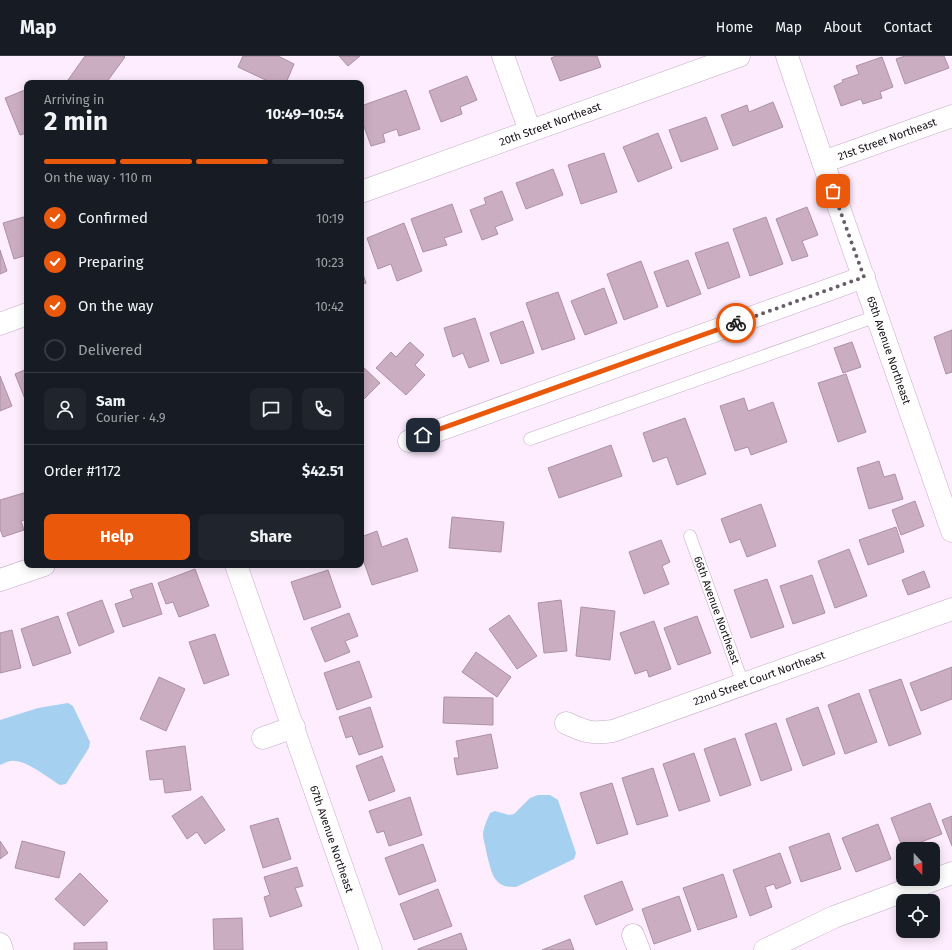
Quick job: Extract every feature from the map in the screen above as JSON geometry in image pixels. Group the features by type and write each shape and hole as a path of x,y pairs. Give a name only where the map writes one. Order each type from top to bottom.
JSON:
{"street":[{"path":"503,56 530,131"},
{"name":"20th Street Northeast","path":"364,191 739,56"},
{"name":"65th Avenue Northeast","path":"787,56 952,531"},
{"name":"21st Street Northeast","path":"823,162 952,116"},
{"path":"409,440 864,277"},
{"path":"0,324 24,315"},
{"path":"0,580 35,568"},
{"name":"67th Avenue Northeast","path":"237,568 371,950"},
{"name":"22nd Street Court Northeast","path":"566,723 582,731 597,733 613,732 952,609"},
{"path":"263,738 294,727"},
{"path":"765,950 834,916 952,873"},
{"path":"0,944 2,950"}],"lane":[{"path":"530,440 877,316"},
{"name":"66th Avenue Northeast","path":"690,536 743,684"}],"water":[{"path":"68,703 73,706 90,742 89,748 66,784 60,785 32,767 20,762 11,761 0,765 0,720 38,708"},
{"path":"538,795 550,795 558,800 576,853 574,859 516,887 502,885 495,878 490,868 483,836 486,821 490,813 495,811 509,815 514,814 530,798"}],"building":[{"path":"85,56 125,57 108,80 68,80"},
{"path":"243,56 278,56 294,64 287,80 266,80 238,67"},
{"path":"339,56 360,56 348,66"},
{"path":"556,56 597,56 601,67 560,81 551,58"},
{"path":"905,56 944,56 949,68 905,84 896,59"},
{"path":"882,57 893,87 880,92 882,98 863,104 861,99 841,106 834,86 843,82 842,80 859,74 856,66"},
{"path":"467,76 477,100 460,107 462,114 441,122 429,91"},
{"path":"24,90 24,134 20,135 5,98"},
{"path":"406,90 420,129 399,136 397,129 383,134 385,142 371,146 364,126 364,105"},
{"path":"773,102 783,127 733,146 721,115 747,105 749,112"},
{"path":"706,117 718,149 681,162 669,130"},
{"path":"658,133 672,168 638,182 623,147"},
{"path":"604,153 617,192 581,204 568,165"},
{"path":"553,169 563,195 526,209 516,183"},
{"path":"502,191 513,220 495,227 498,234 482,240 470,210 486,204 484,198"},
{"path":"452,204 462,232 444,238 447,245 423,252 411,219"},
{"path":"807,207 818,235 802,241 808,256 792,261 776,219"},
{"path":"24,217 24,256 14,259 3,223"},
{"path":"766,217 783,264 750,276 733,229"},
{"path":"404,223 422,271 397,281 391,264 378,269 367,238"},
{"path":"728,242 740,277 708,289 695,253"},
{"path":"0,250 7,271 0,274"},
{"path":"688,260 701,294 667,307 654,272"},
{"path":"641,261 658,307 624,320 607,274"},
{"path":"604,288 617,323 585,335 571,301"},
{"path":"558,292 575,339 542,350 526,303"},
{"path":"475,318 489,361 469,368 463,353 453,357 444,328"},
{"path":"523,321 534,353 501,364 490,333"},
{"path":"952,330 952,372 946,374 934,337"},
{"path":"410,342 424,355 415,365 425,375 406,395 376,368 391,352 396,357"},
{"path":"852,342 861,367 843,373 834,348"},
{"path":"364,368 380,383 364,399"},
{"path":"24,370 24,396 15,374"},
{"path":"846,374 866,432 838,442 818,383"},
{"path":"0,376 12,406 0,411"},
{"path":"744,398 748,411 773,402 787,442 751,455 748,447 735,451 720,406"},
{"path":"685,418 706,474 677,485 667,457 653,462 643,433"},
{"path":"611,445 622,476 559,498 548,468"},
{"path":"879,461 884,477 895,474 903,499 869,509 857,468"},
{"path":"24,493 24,520 21,521 24,530 3,537 0,529 0,500"},
{"path":"915,501 924,526 901,535 892,510"},
{"path":"761,504 776,546 747,557 740,539 730,543 721,519"},
{"path":"452,517 504,522 501,552 449,548"},
{"path":"896,527 904,552 868,565 859,540"},
{"path":"377,531 382,547 407,538 418,571 372,585 364,562 364,536"},
{"path":"661,540 670,562 662,566 669,584 644,594 629,552"},
{"path":"849,549 867,596 835,608 818,561"},
{"path":"195,569 209,606 179,617 173,602 166,604 158,583"},
{"path":"328,570 341,607 304,620 291,582"},
{"path":"924,571 930,587 908,595 902,580"},
{"path":"812,575 825,613 793,624 780,586"},
{"path":"767,579 784,627 751,638 734,590"},
{"path":"152,583 162,614 123,627 115,604 133,598 130,590"},
{"path":"102,600 114,632 79,646 67,613"},
{"path":"561,600 567,651 544,653 538,603"},
{"path":"581,607 615,611 610,660 576,656"},
{"path":"349,613 358,636 345,641 350,652 325,662 311,628"},
{"path":"509,615 537,656 517,669 489,629"},
{"path":"58,616 71,653 33,666 21,629"},
{"path":"697,616 711,653 678,665 664,628"},
{"path":"654,621 671,669 649,677 647,670 635,674 620,633"},
{"path":"12,630 21,668 0,673 0,633"},
{"path":"215,634 229,675 204,684 189,642"},
{"path":"476,652 511,677 497,697 462,672"},
{"path":"359,661 372,697 337,710 324,673"},
{"path":"952,667 952,699 921,711 910,683"},
{"path":"159,677 185,689 166,731 140,719"},
{"path":"901,679 921,734 889,746 869,690"},
{"path":"859,693 877,742 845,754 828,705"},
{"path":"444,697 493,698 493,725 443,723"},
{"path":"370,707 383,747 359,755 352,736 346,738 339,717"},
{"path":"818,707 835,754 803,766 786,719"},
{"path":"776,723 792,770 761,781 745,734"},
{"path":"491,734 498,768 457,775 454,758 459,758 456,741"},
{"path":"735,738 751,785 720,796 704,749"},
{"path":"185,746 191,790 165,793 163,779 150,780 146,751"},
{"path":"694,753 710,801 679,811 663,764"},
{"path":"382,756 395,791 369,801 356,766"},
{"path":"653,768 668,816 637,825 622,778"},
{"path":"612,783 628,834 597,844 580,793"},
{"path":"202,796 225,830 205,844 197,832 187,839 172,816"},
{"path":"410,797 422,835 389,846 384,831 377,833 369,811"},
{"path":"930,803 942,834 921,842 900,842 891,818"},
{"path":"952,816 952,846 942,820"},
{"path":"278,818 291,859 263,868 250,826"},
{"path":"878,824 891,859 856,872 842,838"},
{"path":"829,833 841,869 801,882 789,847"},
{"path":"0,841 8,853 0,859"},
{"path":"22,841 65,852 59,878 15,868"},
{"path":"423,844 436,881 399,895 385,858"},
{"path":"780,853 791,883 776,889 774,884 765,887 772,907 750,916 733,870"},
{"path":"297,867 303,886 295,888 302,906 270,917 264,897 270,895 264,877"},
{"path":"80,873 108,901 84,926 55,899"},
{"path":"723,874 737,917 698,930 683,888"},
{"path":"622,881 633,910 596,925 584,896"},
{"path":"438,889 452,926 414,940 400,904"},
{"path":"679,896 691,931 654,944 642,909"},
{"path":"242,918 243,950 214,950 213,919"},
{"path":"461,933 467,950 418,950 418,949"},
{"path":"570,939 574,950 542,950"},
{"path":"107,942 107,950 74,950 74,943"}],"way so far":[{"path":"736,323 864,277 833,191"}],"route":[{"path":"423,435 736,323"}]}
